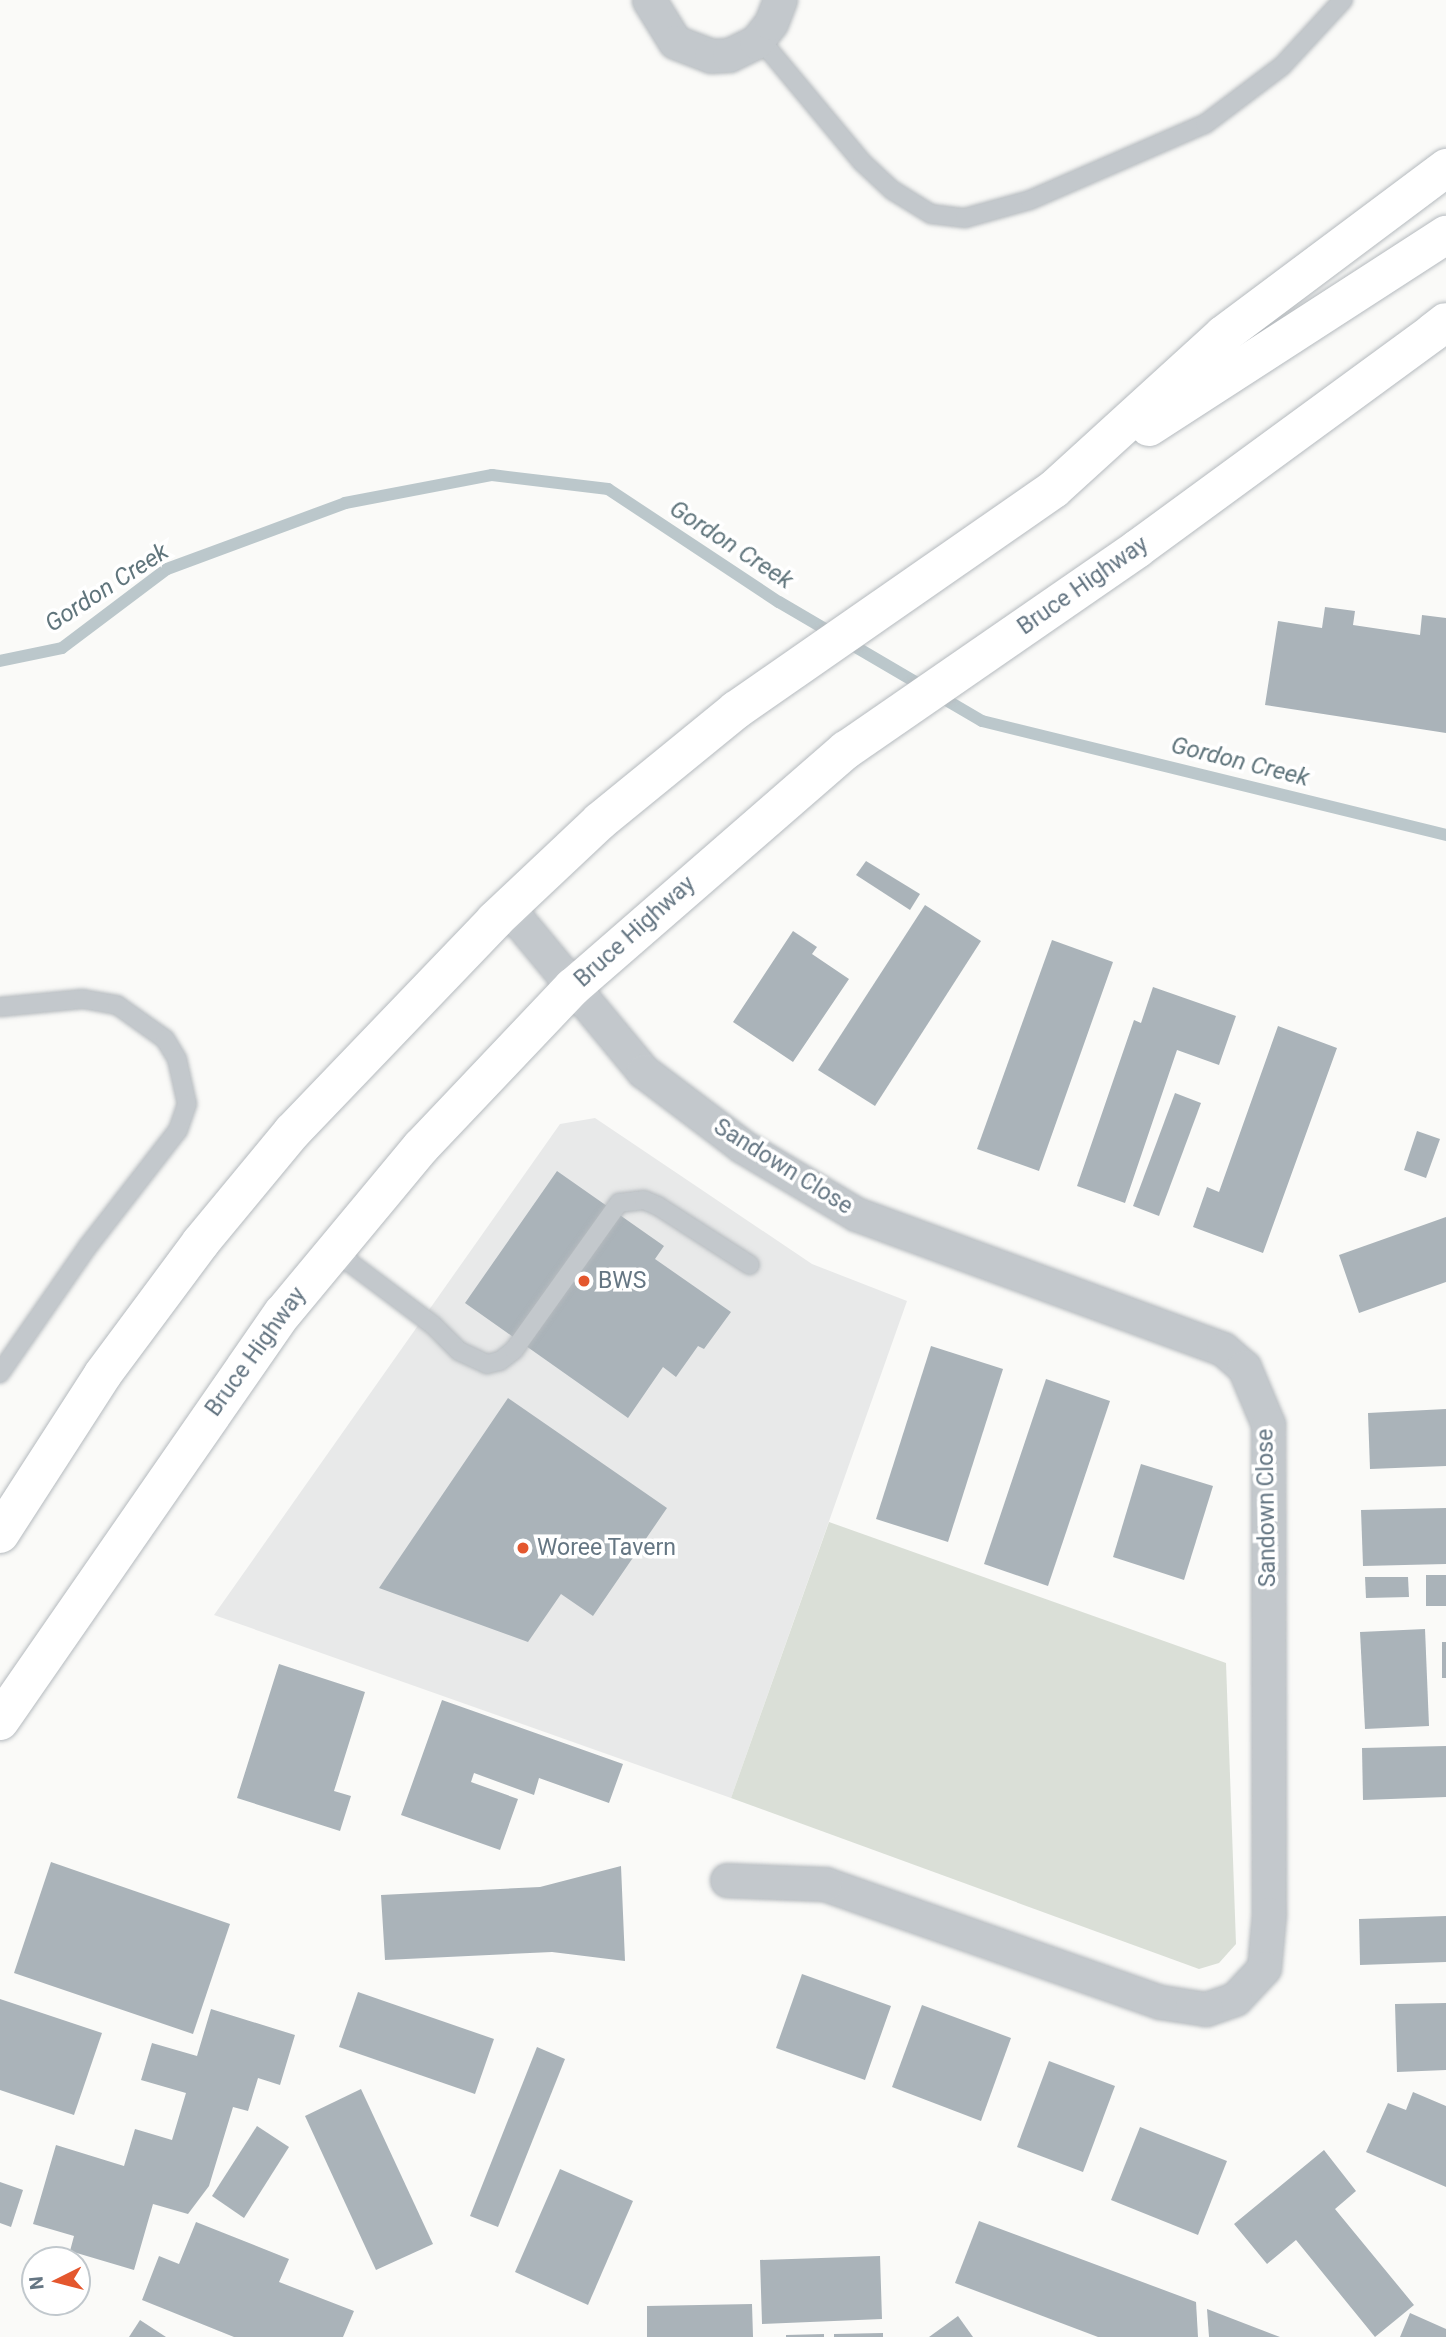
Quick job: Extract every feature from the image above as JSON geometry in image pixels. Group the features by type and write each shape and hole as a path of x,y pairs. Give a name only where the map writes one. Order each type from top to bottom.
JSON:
{"main road":[{"path":"1054,489 1223,335 1446,169"},
{"path":"0,1534 103,1374 201,1242 358,1059 508,908 600,821 736,710 889,601 1054,489 1446,235"},
{"name":"Bruce Highway","path":"0,1720 234,1381 333,1250 421,1147 573,987 846,750 1137,549 1439,327"}],"street":[{"path":"649,0 669,36 689,52 729,55 759,38 780,0"},
{"name":"Sandown Close","path":"508,908 643,1071 742,1146 856,1213 1223,1349 1244,1367 1268,1424 1269,1914 1264,1968 1235,1999 1206,2009 1160,2002 825,1884 727,1880"}],"lane":[{"path":"759,38 862,162 892,190 931,214 965,218 1030,200 1205,124 1282,66 1343,0"},
{"path":"0,1007 83,999 117,1005 165,1039 177,1059 187,1104 178,1130 88,1246 0,1373"},
{"path":"333,1250 432,1325 459,1351 487,1364 500,1361 514,1350 619,1203 644,1200 658,1206 750,1265"}],"shaded area":[{"path":"595,1118 812,1264 907,1301 731,1798 214,1615 560,1124"},
{"path":"829,1522 1226,1663 1236,1944 1219,1963 1199,1969 731,1798"}],"building":[{"path":"1325,607 1355,611 1353,625 1420,635 1422,615 1446,618 1446,733 1265,705 1278,621 1322,628"},
{"path":"866,861 920,894 910,910 856,875"},
{"path":"925,905 981,941 875,1106 818,1070"},
{"path":"793,931 817,947 812,954 849,979 793,1062 733,1022"},
{"path":"1052,940 1113,962 1039,1171 977,1149"},
{"path":"1153,987 1236,1016 1219,1065 1177,1050 1125,1203 1077,1186 1134,1020 1141,1023"},
{"path":"1278,1026 1337,1048 1263,1253 1193,1227 1207,1187 1219,1192"},
{"path":"1175,1093 1201,1103 1159,1216 1133,1206"},
{"path":"1417,1131 1440,1139 1426,1178 1404,1170"},
{"name":"BWS","path":"557,1171 664,1246 655,1259 731,1312 704,1349 698,1346 676,1377 663,1367 628,1418 465,1303"},
{"path":"1446,1217 1446,1282 1359,1313 1339,1255"},
{"path":"931,1346 1003,1369 948,1542 876,1519"},
{"path":"1046,1379 1110,1401 1048,1586 984,1564"},
{"name":"Woree Tavern","path":"508,1398 667,1508 593,1616 561,1594 528,1642 379,1588"},
{"path":"1446,1409 1446,1466 1370,1469 1368,1413"},
{"path":"1141,1464 1213,1486 1184,1580 1113,1557"},
{"path":"1446,1508 1446,1564 1363,1566 1361,1510"},
{"path":"1426,1575 1446,1575 1446,1606 1426,1606"},
{"path":"1365,1577 1408,1577 1409,1597 1366,1598"},
{"path":"1425,1629 1429,1726 1365,1729 1360,1632"},
{"path":"1442,1642 1446,1642 1446,1678 1442,1678"},
{"path":"279,1664 365,1692 334,1791 351,1796 340,1831 237,1798"},
{"path":"442,1700 623,1764 609,1803 539,1778 534,1795 474,1773 471,1782 518,1799 500,1850 401,1815"},
{"path":"1446,1746 1446,1797 1363,1800 1362,1748"},
{"path":"51,1862 230,1924 193,2034 14,1973"},
{"path":"621,1866 625,1961 552,1952 385,1960 381,1895 540,1887"},
{"path":"1446,1916 1446,1962 1360,1965 1359,1919"},
{"path":"802,1974 891,2006 865,2080 776,2048"},
{"path":"358,1992 494,2039 475,2094 339,2047"},
{"path":"0,1999 102,2033 74,2115 0,2090"},
{"path":"1446,2003 1446,2070 1397,2072 1395,2004"},
{"path":"922,2005 1011,2038 981,2121 892,2087"},
{"path":"211,2009 295,2035 280,2085 258,2078 248,2111 233,2107 209,2186 188,2214 153,2204 134,2270 91,2257 91,2246 71,2246 74,2236 33,2224 56,2145 124,2166 135,2129 172,2140 186,2093 141,2080 152,2043 197,2056"},
{"path":"537,2047 565,2059 498,2227 470,2216"},
{"path":"1049,2061 1115,2086 1083,2172 1017,2147"},
{"path":"361,2089 433,2244 376,2270 305,2116"},
{"path":"1413,2092 1446,2106 1446,2187 1366,2152 1388,2103 1406,2110"},
{"path":"257,2126 289,2147 244,2218 212,2196"},
{"path":"1140,2127 1227,2161 1198,2235 1111,2200"},
{"path":"1324,2150 1356,2191 1335,2209 1414,2305 1375,2337 1296,2240 1267,2264 1234,2224"},
{"path":"560,2169 633,2201 588,2305 515,2272"},
{"path":"0,2182 23,2190 11,2227 0,2223"},
{"path":"979,2221 1196,2302 1198,2337 1098,2337 955,2283"},
{"path":"196,2222 289,2259 279,2282 354,2311 343,2337 234,2337 142,2300 159,2256 179,2264"},
{"path":"880,2256 882,2319 762,2324 760,2260"},
{"path":"752,2304 753,2337 647,2337 647,2306"},
{"path":"1207,2309 1280,2337 1209,2337"},
{"path":"1410,2313 1446,2329 1446,2337 1400,2337"},
{"path":"958,2316 973,2337 929,2337"},
{"path":"140,2320 166,2337 129,2337"},
{"path":"883,2333 883,2337 834,2337 834,2334"},
{"path":"824,2334 824,2337 786,2337 786,2335"}],"waterway":[{"name":"Gordon Creek","path":"0,661 62,648 167,569 345,503 492,475 608,489 779,602 982,721 1446,835"}],"place":[{"name":"BWS","path":"584,1281"},
{"name":"Woree Tavern","path":"523,1548"}]}
